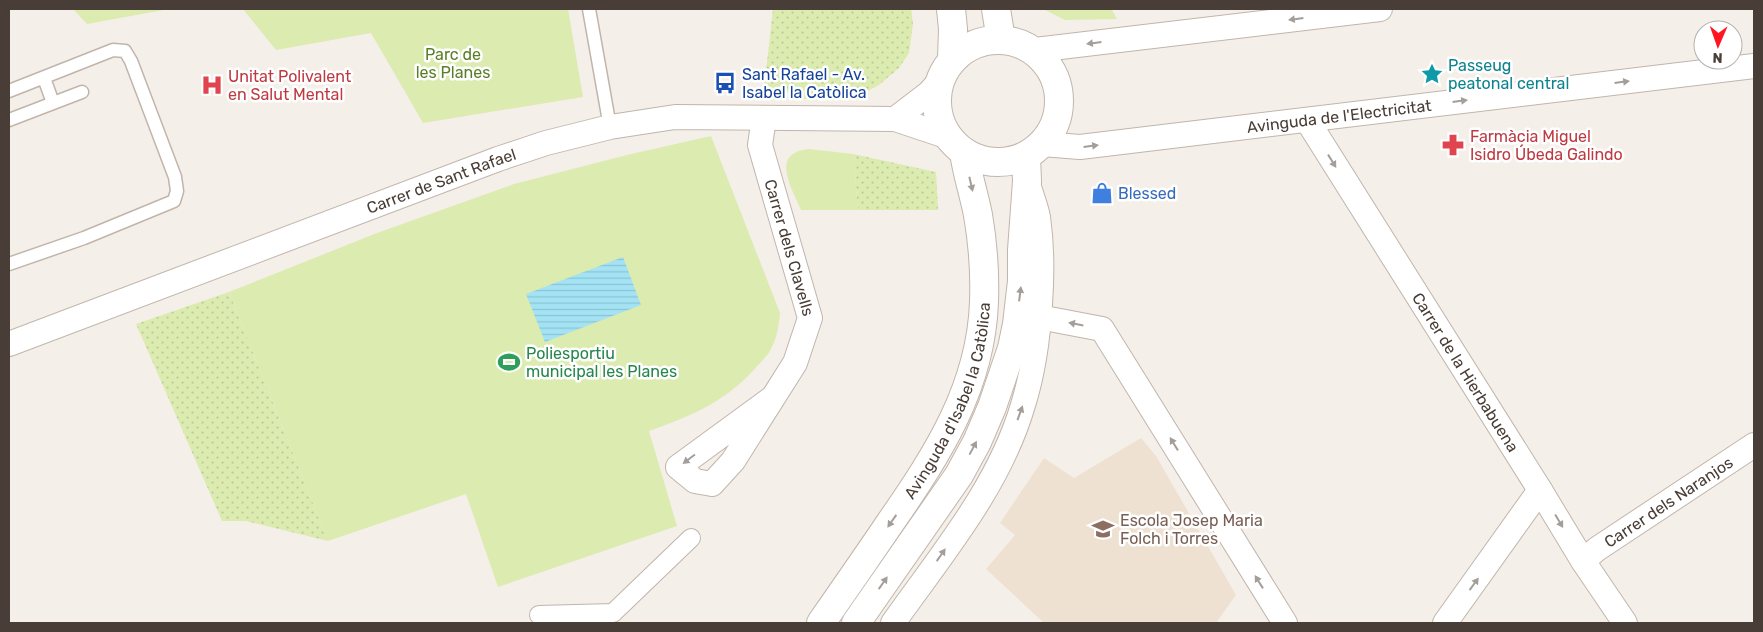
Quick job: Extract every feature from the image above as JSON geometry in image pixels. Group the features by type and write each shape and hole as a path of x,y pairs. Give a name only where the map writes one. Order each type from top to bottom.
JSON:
{"street":[{"path":"951,9 953,29 952,58"},
{"path":"996,9 1001,40"},
{"path":"1035,50 1380,9"},
{"path":"893,623 975,507 1003,456 1023,405 1032,367 1039,317 1041,283 1038,216 1032,160 1054,128 1060,109 1060,90 1047,61 1035,50 1023,44 1001,40 971,46 952,58 938,83 936,98 939,119 956,145 984,161 1032,160"},
{"name":"Avinguda de l'Electricitat","path":"1032,160 1080,148 1754,66"},
{"path":"895,119 929,93 938,83"},
{"name":"Carrer de Sant Rafael","path":"9,344 498,159 610,127 675,117 895,119 956,145"},
{"name":"Carrer dels Clavells","path":"764,118 760,144 810,318 795,363 733,461 712,484 695,481 678,467 771,399"},
{"name":"Carrer de la Hierbabuena","path":"1307,120 1584,561 1625,623"},
{"name":"Avinguda d'Isabel la Catòlica","path":"821,623 924,475 940,448 965,394 975,360 984,303 982,250 978,215 956,145"},
{"name":"Avinguda d'Isabel la Catòlica","path":"856,623 959,475 977,442 992,407 1012,348 1017,324 1022,281 1022,250 1032,160"},
{"path":"1039,317 1102,329 1285,623"},
{"path":"716,439 733,461"},
{"name":"Carrer dels Naranjos","path":"1584,561 1597,549 1754,445"},
{"path":"1445,623 1540,490"},
{"path":"539,615 613,613 691,538"}],"lane":[{"path":"589,9 610,127"},
{"path":"9,91 113,50 125,51 175,177 178,191 174,201 84,238 9,264"},
{"path":"44,78 53,103"},
{"path":"9,120 82,92"}],"shaded area":[{"name":"Escola Josep Maria Folch i Torres","path":"1141,438 1156,456 1236,595 1216,623 1044,623 986,569 1015,535 1000,523 1044,458 1074,478"}],"green space":[{"path":"73,9 169,9 87,24"},
{"name":"Parc de les Planes","path":"243,9 568,9 583,97 423,123 371,33 276,50"},
{"path":"773,9 911,9 913,24 909,53 899,68 879,85 864,93 848,97 803,99 780,89 764,89"},
{"path":"1043,9 1114,9 1112,10 1117,19 1065,20"},
{"name":"Poliesportiu municipal les Planes","path":"711,136 780,313 775,340 771,349 735,388 695,413 649,431 677,526 498,587 466,494 328,541 229,292 377,233 514,184"},
{"path":"809,149 853,154 858,210 801,210 789,182 787,164 790,157 797,152"},
{"path":"853,154 936,172 938,210 858,210"},
{"path":"229,292 328,541 246,521 222,521 136,324"}],"water":[{"path":"623,257 641,305 545,342 526,294"}],"place":[{"name":"Passeug peatonal central","path":"1432,74"},
{"name":"Sant Rafael - Av. Isabel la Catòlica","path":"725,83"},
{"name":"Unitat Polivalent en Salut Mental","path":"212,85"},
{"name":"Farmàcia Miguel Isidro Úbeda Galindo","path":"1453,145"},
{"name":"Blessed","path":"1102,193"},
{"name":"Poliesportiu municipal les Planes","path":"509,362"},
{"name":"Escola Josep Maria Folch i Torres","path":"1103,529"}]}
